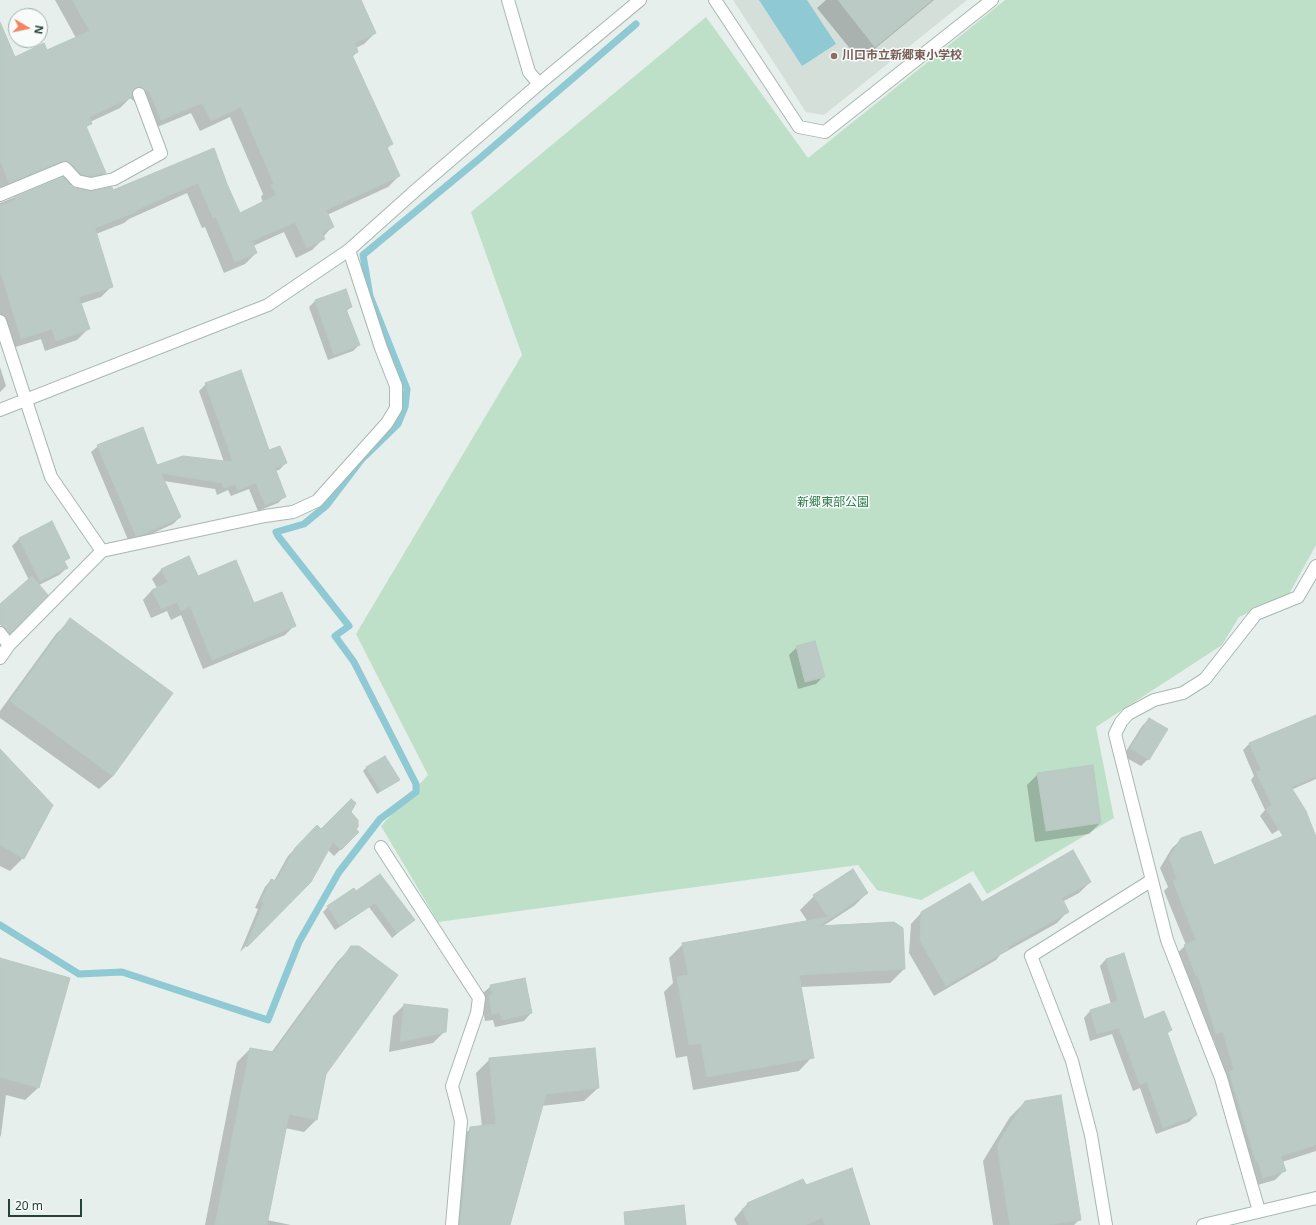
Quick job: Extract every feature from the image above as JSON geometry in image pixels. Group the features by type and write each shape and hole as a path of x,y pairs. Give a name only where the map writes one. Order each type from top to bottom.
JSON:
{"street":[{"path":"508,0 529,72 539,84"},
{"path":"0,410 268,305 349,250 539,84 640,0"},
{"path":"715,0 799,127 825,132 992,0"},
{"path":"0,195 65,168 77,181 91,184 114,179 161,153 139,94"},
{"path":"0,658 9,646 102,551 265,516 293,512 317,501 387,423 396,408 396,386 381,348 349,250"},
{"path":"0,321 51,477 102,551"},
{"path":"1259,1211 1221,1078 1167,940 1115,734 1121,722 1128,714 1154,700 1183,693 1205,679 1256,614 1298,597 1316,566"},
{"path":"0,633 9,646"},
{"path":"381,847 479,998 477,1013 452,1086 461,1122 452,1225"},
{"path":"1106,1225 1090,1135 1072,1061 1031,956 1152,880"},
{"path":"1203,1225 1316,1198"}],"shaded area":[{"name":"川口市立新郷東小学校","path":"733,0 967,0 824,115 806,112"}],"green space":[{"name":"新郷東部公園","path":"1005,0 1316,0 1316,545 1289,594 1239,617 1222,645 1096,727 1114,818 987,894 973,871 921,900 877,890 858,865 438,922 381,826 428,775 356,634 522,355 471,212 706,17 808,158"}],"water":[{"path":"759,0 807,0 836,44 802,66"}],"building":[{"path":"72,0 361,0 376,33 355,43 358,52 352,55 393,144 387,147 400,176 326,210 334,227 322,233 325,239 307,248 295,222 252,241 257,253 235,262 216,217 213,218 198,183 136,210 136,212 95,228 113,287 79,297 90,329 56,341 52,329 21,339 0,270 0,206 16,200 15,197 63,177 71,186 75,188 92,191 112,187 113,190 214,148 227,184 240,213 276,195 271,185 274,184 241,107 211,121 202,103 161,120 149,90 146,91 140,87 133,90 132,97 89,117 92,124 86,126 106,173 91,176 81,174 70,163 63,161 9,183 0,160 0,22 8,41 8,48 11,48 15,57 34,48 46,48 47,50 90,31"},
{"path":"838,0 932,0 875,47"},
{"path":"346,289 352,307 346,309 360,345 334,355 315,300"},
{"path":"241,370 269,450 280,446 287,463 275,468 286,497 265,505 256,483 238,490 235,484 224,488 222,483 161,473 181,517 144,534 136,536 97,445 143,427 157,465 183,456 233,462 205,383"},
{"path":"52,521 70,558 64,561 68,568 40,581 19,538"},
{"path":"189,556 198,576 236,560 254,603 282,592 296,626 212,660 190,606 181,611 177,602 161,609 152,590 168,582 161,569"},
{"path":"32,576 48,595 10,634 0,624 0,604"},
{"path":"70,618 173,693 113,776 10,701"},
{"path":"815,641 825,677 805,682 796,646"},
{"path":"1316,715 1316,776 1291,787 1306,811 1316,837 1316,1145 1281,1156 1286,1171 1263,1178 1258,1161 1256,1161 1229,1072 1234,1070 1223,1032 1216,1034 1198,975 1196,976 1184,945 1196,940 1173,881 1177,879 1169,858 1181,838 1201,831 1214,865 1283,836 1266,809 1272,805 1256,772 1261,770 1249,743"},
{"path":"1149,718 1168,729 1149,760 1130,748"},
{"path":"0,749 53,805 24,859 0,845"},
{"path":"385,756 400,780 381,791 366,767"},
{"path":"1093,765 1101,823 1046,831 1037,773"},
{"path":"351,799 356,803 351,812 358,820 358,827 356,829 359,832 341,850 333,842 311,882 247,947 246,946 264,902 261,901 271,879 276,881 295,848 317,825 321,829"},
{"path":"1073,850 1091,882 1062,898 1069,912 1008,947 1009,949 946,986 920,941 921,912 970,883 982,902"},
{"path":"853,869 868,893 819,926 894,922 903,928 905,969 799,975 814,1058 707,1077 701,1043 689,1045 677,977 688,975 682,943 828,917 813,895"},
{"path":"380,874 415,920 397,933 375,903 340,926 327,906 354,888 356,891"},
{"path":"351,946 359,946 398,975 326,1074 317,1120 289,1114 267,1225 215,1225 250,1048 274,1052"},
{"path":"1124,953 1144,1019 1164,1011 1172,1030 1167,1032 1197,1115 1163,1128 1147,1082 1140,1085 1119,1028 1097,1034 1090,1010 1118,1001 1106,959"},
{"path":"0,958 70,978 39,1088 0,1077"},
{"path":"525,978 532,1013 502,1020 500,1013 492,1014 489,995 492,995 490,985"},
{"path":"404,1004 448,1009 446,1032 400,1042"},
{"path":"595,1048 599,1088 546,1094 510,1225 460,1225 470,1127 496,1124 489,1058"},
{"path":"1061,1095 1081,1220 1048,1225 1010,1225 997,1145 1025,1101"},
{"path":"852,1168 870,1225 825,1225 822,1218 805,1225 749,1225 742,1209 749,1206 747,1203 803,1179 806,1185"},
{"path":"684,1205 686,1225 625,1225 624,1212"}],"waterway":[{"path":"0,925 79,974 122,972 268,1020 299,942 339,872 380,819 416,792 416,784 354,662 335,636 349,626 276,532 304,524 327,505 362,459 398,424 405,407 407,389 370,296 363,255 479,159 636,24"}],"place":[{"name":"川口市立新郷東小学校","path":"834,56"}]}
